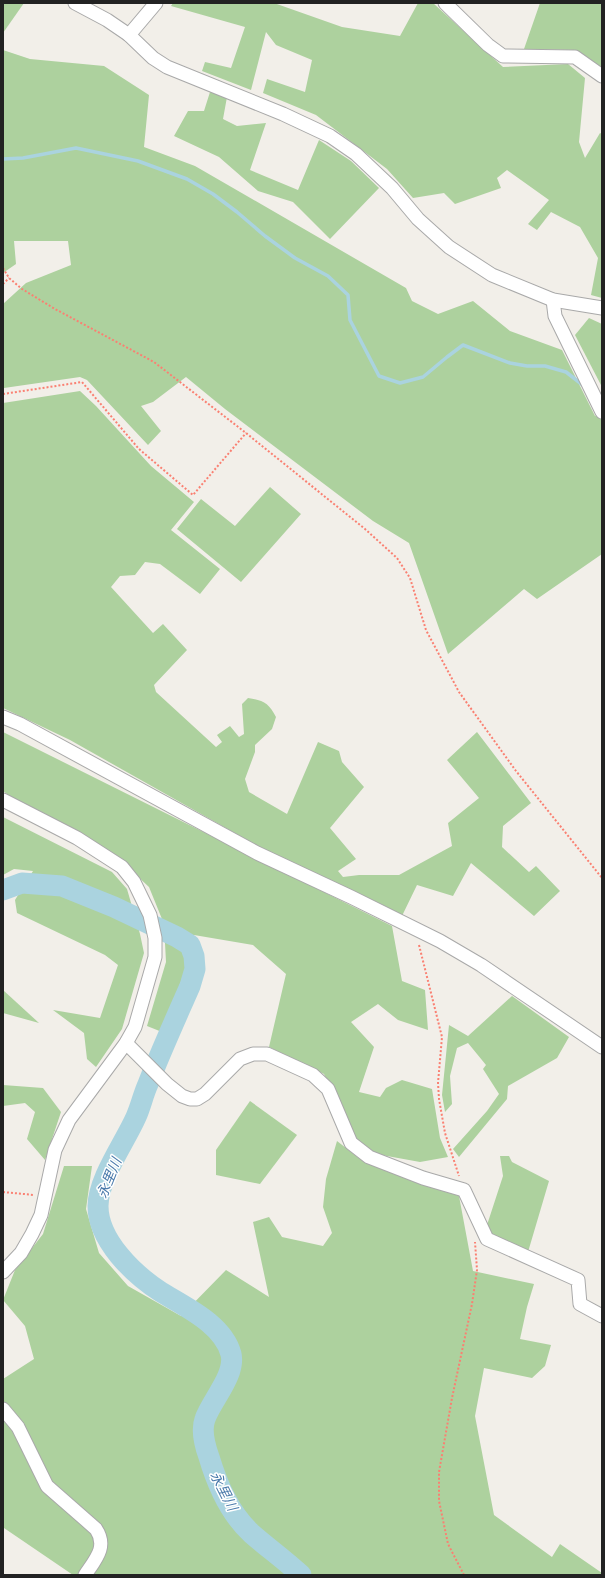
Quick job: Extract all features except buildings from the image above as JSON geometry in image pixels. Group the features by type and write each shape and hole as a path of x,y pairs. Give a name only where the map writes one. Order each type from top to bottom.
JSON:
{"street":[{"path":"75,3 107,20 129,35 153,58 167,66 283,114 330,136 356,154 392,188 418,218 449,247 492,275 553,300 602,308"},
{"path":"129,35 156,3"},
{"path":"445,3 488,45 503,56 575,57 602,76"},
{"path":"553,300 555,316 602,410"},
{"path":"3,717 47,738 257,853 417,929 481,965 602,1047"},
{"path":"3,800 77,838 122,867 134,882 150,915 155,938 155,957 134,1027 126,1043 69,1120 55,1150 41,1215 21,1254 3,1272"},
{"path":"126,1043 167,1084 182,1096 190,1099 197,1099 205,1094 240,1059 253,1054 267,1054 313,1075 328,1089 351,1143 369,1157 423,1178 464,1190 487,1239 578,1280 580,1304 602,1316"},
{"path":"3,1409 18,1427 47,1486 96,1529 100,1535 102,1542 100,1549 85,1575"}],"path":[{"path":"3,268 10,278 22,289 55,309 154,362 246,433 365,529 397,558 410,578 426,630 459,692 516,771 602,878"},
{"path":"3,284 10,278"},
{"path":"3,394 82,382 140,449 192,495 246,433"},
{"path":"417,929 420,953 442,1037 438,1083 439,1099 445,1133 464,1190"},
{"path":"3,1192 45,1196"},
{"path":"464,1575 448,1544 440,1501 439,1472 452,1398 472,1304 477,1270 474,1238"}],"green space":[{"path":"3,3 24,3 3,33"},
{"path":"173,3 274,3 342,27 400,36 418,3 433,3 503,67 568,64 585,78 579,142 585,158 600,133 602,134 602,298 591,295 598,258 580,227 551,212 537,230 528,224 549,200 507,170 497,178 501,188 455,204 444,193 413,198 387,169 316,115 263,93 267,79 305,92 312,60 276,45 266,32 251,90 202,71 205,62 231,68 245,27 171,6"},
{"path":"540,3 602,3 602,70 574,50 524,49"},
{"path":"3,50 30,59 104,66 149,95 144,147 195,166 406,288 412,301 438,314 473,301 510,331 562,350 595,416 602,417 602,554 537,599 524,589 448,654 409,543 373,521 225,409 186,377 153,402 141,406 161,431 148,445 87,380 80,377 4,388 3,304 26,283 71,265 68,241 14,241 16,264 3,273"},
{"path":"210,92 227,97 223,119 237,126 266,123 250,170 298,190 319,140 351,161 379,188 330,239 293,202 258,191 219,157 174,136 188,111 204,111"},
{"path":"589,318 602,324 602,387 575,335"},
{"path":"80,391 96,406 151,466 194,502 171,530 220,569 200,594 160,564 145,562 135,575 120,576 111,587 153,633 163,624 187,650 154,685 156,692 216,747 222,742 217,735 230,726 239,737 244,734 242,704 248,698 262,701 268,705 276,717 272,729 255,745 255,752 245,779 249,792 287,814 318,742 339,751 342,762 364,787 330,828 356,859 338,871 343,877 359,875 399,875 452,846 448,823 479,798 447,760 477,732 531,803 503,826 502,847 529,872 536,866 560,891 534,916 471,863 453,896 417,885 401,918 279,858 70,740 3,708 3,403"},
{"path":"270,487 301,514 241,582 177,529 201,499 235,526"},
{"path":"3,732 392,926 402,981 425,990 428,1030 398,1020 378,1004 351,1022 374,1047 359,1092 380,1097 386,1088 402,1080 432,1089 440,1138 448,1157 420,1162 376,1154 355,1140 324,1074 269,1047 286,974 253,945 194,935 186,950 188,963 162,1032 147,1026 166,962 164,924 149,887 118,858 19,803 3,791"},
{"path":"3,817 112,872 127,889 144,953 122,1029 96,1067 87,1059 84,1033 53,1010 100,1018 118,965 105,955 17,913 15,900 33,871 14,869 3,875"},
{"path":"3,990 39,1023 3,1013"},
{"path":"512,996 569,1037 557,1058 508,1086 507,1099 459,1157 453,1149 487,1111 499,1094 483,1069 486,1065 468,1043 457,1048 450,1076 452,1104 445,1112 442,1095 449,1025 468,1036"},
{"path":"3,1085 43,1088 61,1112 45,1160 27,1139 35,1112 25,1103 3,1106"},
{"path":"250,1101 297,1135 260,1184 216,1175 216,1150"},
{"path":"337,1141 360,1159 459,1196 473,1271 534,1284 520,1339 551,1345 545,1366 532,1378 484,1368 475,1416 494,1515 552,1557 560,1544 602,1573 602,1575 73,1575 4,1528 3,1530 3,1379 34,1359 25,1326 3,1300 15,1270 43,1234 64,1166 92,1166 86,1209 99,1253 128,1286 181,1316 226,1270 269,1297 253,1222 269,1217 282,1237 323,1246 332,1233 323,1207 326,1179"},
{"path":"500,1156 509,1156 512,1162 549,1181 528,1252 491,1235 487,1225 503,1176"}],"waterway":[{"path":"3,159 23,158 76,148 138,161 187,179 213,194 295,258 328,276 348,295 350,320 379,376 400,383 423,377 463,345 510,363 527,366 545,366 566,372 584,386"},
{"name":"永里川","path":"3,890 22,883 62,886 114,907 177,937 190,945 194,956 195,969 190,986 146,1088 136,1117 102,1184 98,1206 100,1219 104,1231 119,1255 139,1276 150,1285 202,1317 212,1325 227,1343 232,1362 230,1370 227,1379 208,1412 203,1428 208,1453 220,1488 237,1517 252,1534 301,1575"}]}
